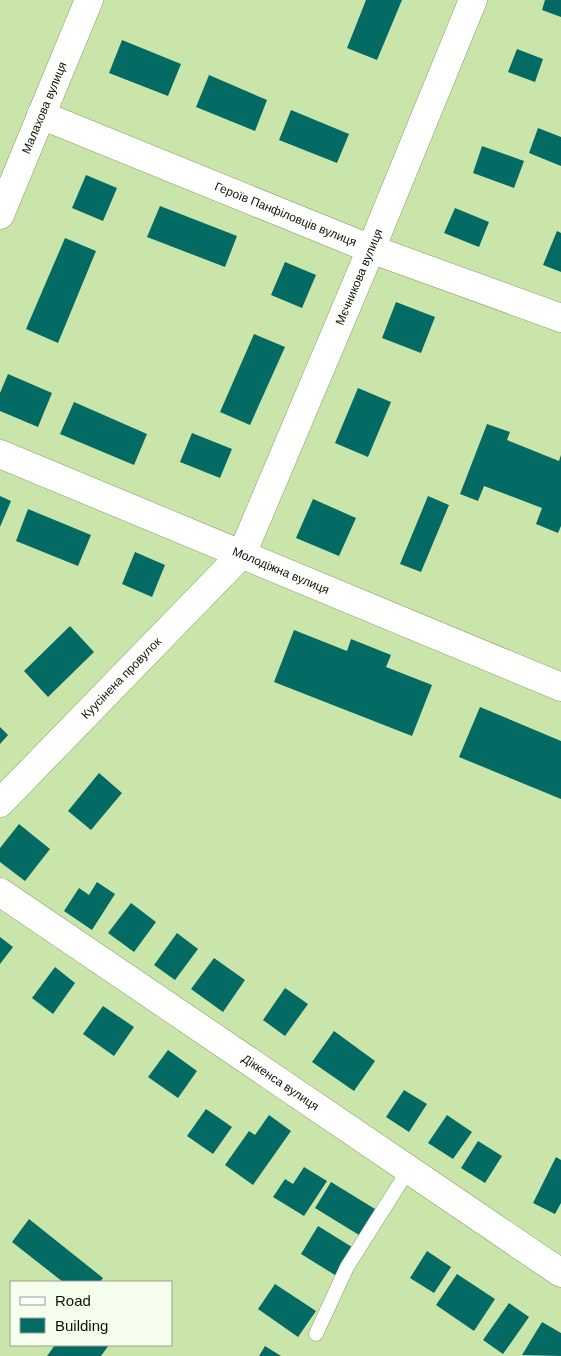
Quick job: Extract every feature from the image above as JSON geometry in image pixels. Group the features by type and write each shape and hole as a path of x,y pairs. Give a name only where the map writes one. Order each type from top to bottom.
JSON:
{"street":[{"name":"Малахова вулиця","path":"0,215 89,0"},
{"name":"Мєчникова вулиця","path":"242,554 372,249 473,0"},
{"name":"Героїв Панфіловців вулиця","path":"41,115 372,249 561,318"},
{"name":"Молодіжна вулиця","path":"0,454 561,687"},
{"name":"Куусінена провулок","path":"0,803 242,554"},
{"name":"Діккенса вулиця","path":"0,892 561,1273"}],"lane":[{"path":"316,1334 347,1267 409,1169"}],"building":[{"path":"366,0 402,0 377,60 347,48"},
{"path":"545,0 561,0 561,17 542,10"},
{"path":"122,40 181,64 168,96 109,73"},
{"path":"517,49 543,59 535,82 508,72"},
{"path":"209,75 267,100 255,131 196,107"},
{"path":"291,110 349,134 337,163 279,140"},
{"path":"538,128 561,137 561,166 529,153"},
{"path":"482,146 524,161 514,188 473,173"},
{"path":"86,175 117,188 103,221 72,208"},
{"path":"160,206 237,236 225,267 147,237"},
{"path":"455,208 489,222 479,247 444,233"},
{"path":"557,231 561,233 561,272 543,265"},
{"path":"65,238 96,251 58,343 26,329"},
{"path":"285,262 316,275 302,308 271,295"},
{"path":"396,302 435,317 421,353 382,338"},
{"path":"254,334 285,347 250,425 220,412"},
{"path":"8,374 52,393 38,427 0,411 0,393"},
{"path":"358,388 391,402 368,457 335,443"},
{"path":"74,402 147,434 134,465 60,434"},
{"path":"487,424 510,432 507,440 559,461 561,455 561,526 558,533 536,524 542,508 484,486 478,501 460,494"},
{"path":"192,433 232,449 220,478 180,462"},
{"path":"0,496 11,501 0,527"},
{"path":"428,496 449,505 421,572 400,564"},
{"path":"313,499 356,518 339,556 296,538"},
{"path":"28,509 91,535 78,566 16,541"},
{"path":"135,552 165,565 152,597 122,584"},
{"path":"70,626 94,652 48,697 24,671"},
{"path":"294,630 347,651 351,639 391,655 386,667 432,685 412,736 274,682"},
{"path":"480,707 561,741 561,799 459,757"},
{"path":"0,727 8,735 0,744"},
{"path":"99,773 122,793 91,830 68,811"},
{"path":"19,824 50,849 25,881 0,862 0,848"},
{"path":"97,882 115,894 92,930 64,911 79,888 89,895"},
{"path":"131,903 156,922 134,952 108,933"},
{"path":"177,933 198,949 175,980 154,965"},
{"path":"0,937 13,947 0,964"},
{"path":"214,958 245,980 223,1012 191,989"},
{"path":"55,967 75,983 53,1014 32,998"},
{"path":"285,988 308,1004 285,1036 263,1020"},
{"path":"103,1006 134,1027 114,1056 83,1034"},
{"path":"334,1031 375,1061 354,1091 312,1062"},
{"path":"168,1050 197,1071 178,1098 148,1077"},
{"path":"404,1090 427,1104 409,1132 386,1117"},
{"path":"206,1109 232,1127 213,1154 187,1136"},
{"path":"269,1115 291,1131 253,1185 225,1165 249,1131 255,1135"},
{"path":"447,1115 472,1132 453,1159 428,1143"},
{"path":"478,1141 502,1156 485,1183 461,1168"},
{"path":"556,1157 561,1160 561,1203 555,1214 533,1203"},
{"path":"304,1167 327,1181 304,1216 273,1197 285,1179 293,1184"},
{"path":"331,1182 375,1209 359,1235 315,1208"},
{"path":"29,1219 103,1278 101,1281 62,1281 12,1242"},
{"path":"318,1226 352,1247 335,1275 301,1254"},
{"path":"427,1251 451,1267 434,1293 410,1278"},
{"path":"457,1274 495,1299 474,1331 436,1305"},
{"path":"275,1284 316,1311 298,1337 258,1309"},
{"path":"509,1303 529,1317 503,1354 483,1340"},
{"path":"542,1322 561,1333 561,1356 522,1355"},
{"path":"54,1346 108,1346 101,1356 47,1356"},
{"path":"265,1346 281,1356 259,1356"}]}
